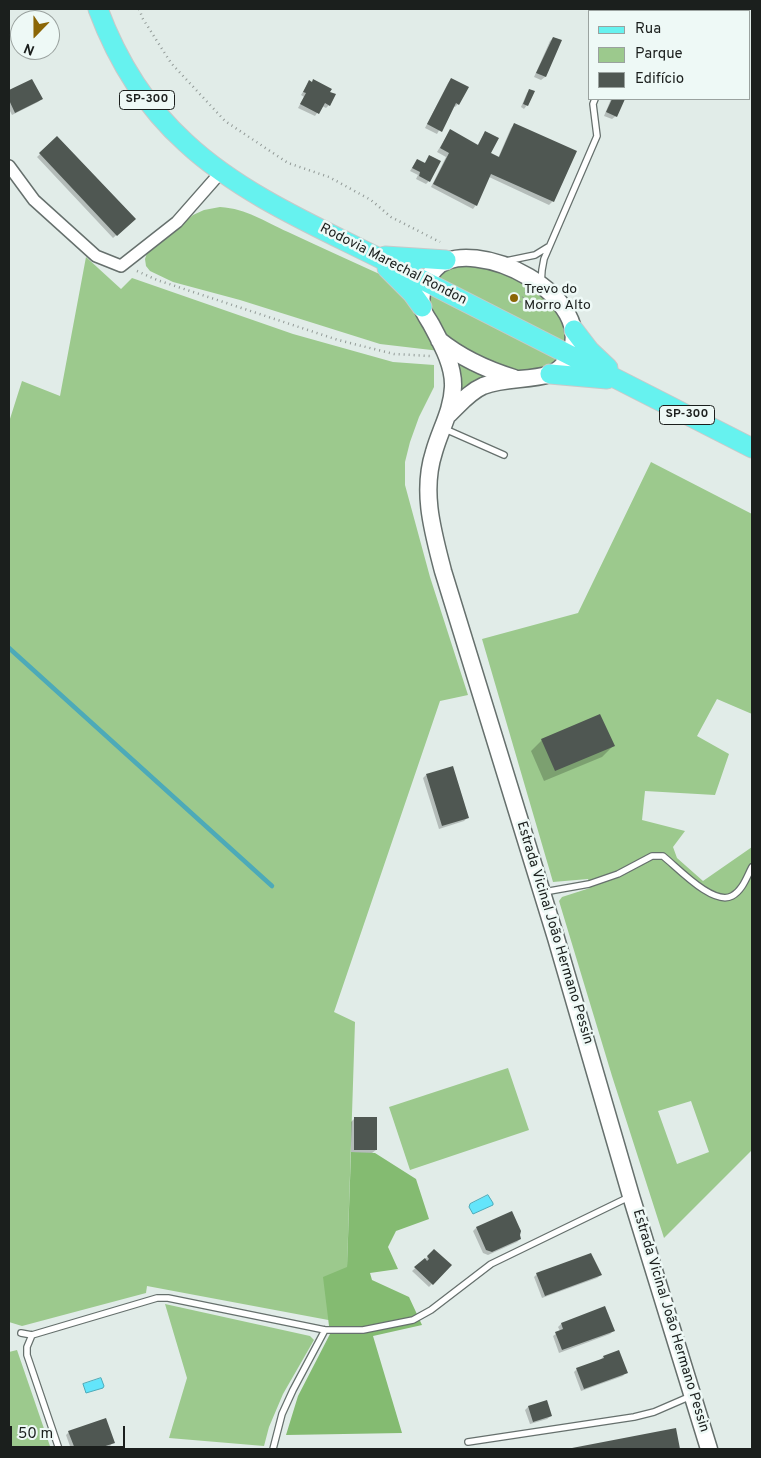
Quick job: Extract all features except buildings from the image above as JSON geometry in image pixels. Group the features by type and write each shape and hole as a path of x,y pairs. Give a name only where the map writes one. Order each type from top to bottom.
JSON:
{"main road":[{"name":"Rodovia Marechal Rondon","path":"98,9 122,62 153,108 185,142 221,172 295,215 752,448"},
{"path":"422,307 422,297 426,282 445,252"},
{"path":"374,255 405,259 445,252 498,263 541,286 562,304 574,330 590,351 621,381"},
{"path":"374,255 412,293 422,307"},
{"name":"Estrada Vicinal João Hermano Pessin","path":"422,307 442,347 453,378 452,399 446,422 432,459 429,478 429,509 435,540 631,1196 709,1449"},
{"path":"550,374 565,363 570,355 574,330"},
{"path":"442,347 496,372 516,378"},
{"path":"550,374 588,376 621,381"},
{"name":"Estrada Vicinal João Hermano Pessin","path":"446,422 471,393 480,387 499,380 550,374"}],"street":[{"path":"9,166 34,200 89,250 96,256 121,266 177,222 221,172"}],"lane":[{"path":"541,286 542,270 550,246 597,136 593,104 595,100"},
{"path":"498,263 536,255 550,246"},
{"path":"446,422 504,455"},
{"path":"542,893 589,884 618,874 652,856 658,855 663,856 704,890 714,896 724,898 740,890 752,866"},
{"path":"20,1333 32,1335 157,1298 168,1298 325,1330 363,1330 414,1320 431,1310 483,1269 499,1259 631,1196"},
{"path":"273,1449 282,1414 292,1390 325,1330"},
{"path":"32,1335 27,1347 27,1355 59,1449"},
{"path":"468,1442 654,1412 693,1395"}],"path":[{"path":"139,9 143,19 171,63 225,121 288,163 329,177 371,200 391,217 445,252"},
{"path":"121,266 338,340 394,354 428,356 442,347"}],"green space":[{"path":"220,207 239,210 255,216 386,277 399,287 440,351 380,344 240,300 173,282 150,271 146,266 145,259 147,253 193,215 204,210"},
{"path":"86,257 121,289 132,278 293,334 393,362 434,365 434,387 419,417 405,462 405,485 430,577 468,695 440,701 334,1012 355,1022 347,1267 355,1325 147,1286 146,1293 22,1326 9,1322 9,422 22,381 60,396"},
{"name":"Trevo do Morro Alto","path":"481,264 546,293 567,325 565,349 554,365 457,399 428,307 430,284 447,267"},
{"path":"651,462 752,514 752,714 717,699 697,736 729,754 715,795 645,791 642,820 685,831 673,847 677,858 703,881 752,847 752,1150 664,1238 559,901 562,897 590,888 588,879 553,882 482,639 578,613","holes":["691,1101 709,1152 677,1164 658,1111"]},
{"path":"508,1068 529,1130 410,1170 389,1107"},
{"path":"351,1152 375,1153 416,1179 429,1219 396,1231 388,1247 398,1269 370,1273 372,1280 409,1297 422,1325 373,1336 402,1433 286,1435 298,1396 330,1334 323,1277 347,1267"},
{"path":"165,1304 310,1336 314,1340 283,1394 269,1427 264,1446 169,1438 187,1378"},
{"path":"17,1350 51,1449 9,1449 9,1352"}],"water":[{"path":"488,1195 493,1205 473,1214 469,1207 470,1204"},
{"path":"101,1378 103,1388 86,1393 83,1384"}],"waterway":[{"path":"9,648 272,886"}],"place":[{"name":"Trevo do Morro Alto","path":"514,298"}]}
